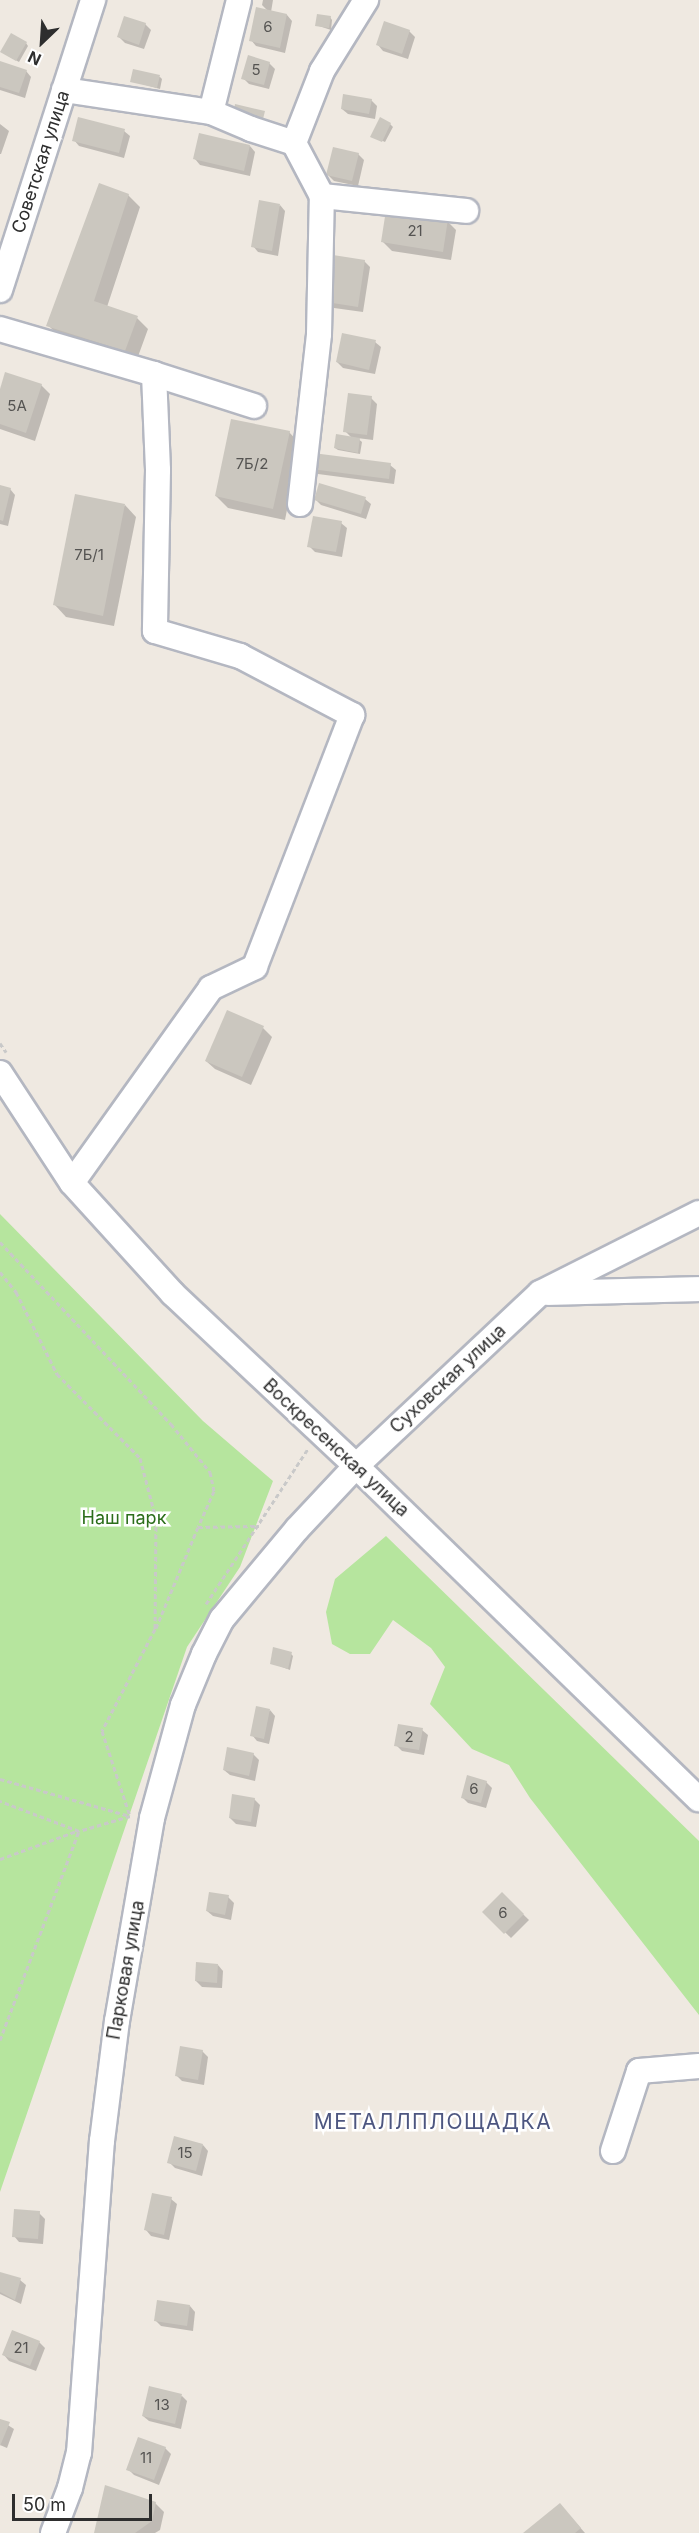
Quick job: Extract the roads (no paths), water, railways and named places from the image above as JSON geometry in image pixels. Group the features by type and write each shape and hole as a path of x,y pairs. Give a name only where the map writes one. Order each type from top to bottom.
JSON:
{"street":[{"name":"Советская улица","path":"0,290 93,0"},
{"path":"211,112 239,0"},
{"path":"294,143 322,72 366,0"},
{"path":"64,90 211,112 251,129 294,143 322,196 319,334 300,504"},
{"path":"322,196 466,211"},
{"path":"0,329 254,406"},
{"path":"72,1183 211,988 255,967 352,715 240,656 155,631 158,470 154,374"},
{"name":"Воскресенская улица","path":"3,1063 72,1183 174,1294 356,1466 699,1799"},
{"name":"Суховская улица","path":"356,1466 540,1293 699,1213"},
{"path":"540,1293 699,1288"},
{"name":"Парковая улица","path":"53,2533 70,2488 79,2453 107,2088 152,1818 166,1761 193,1679 222,1619 290,1537 356,1466"},
{"path":"613,2151 639,2071 699,2066"}],"district":[{"name":"МЕТАЛЛПЛОЩАДКА","path":"433,2122"}],"park label":[{"name":"Наш парк","path":"124,1518"}]}
